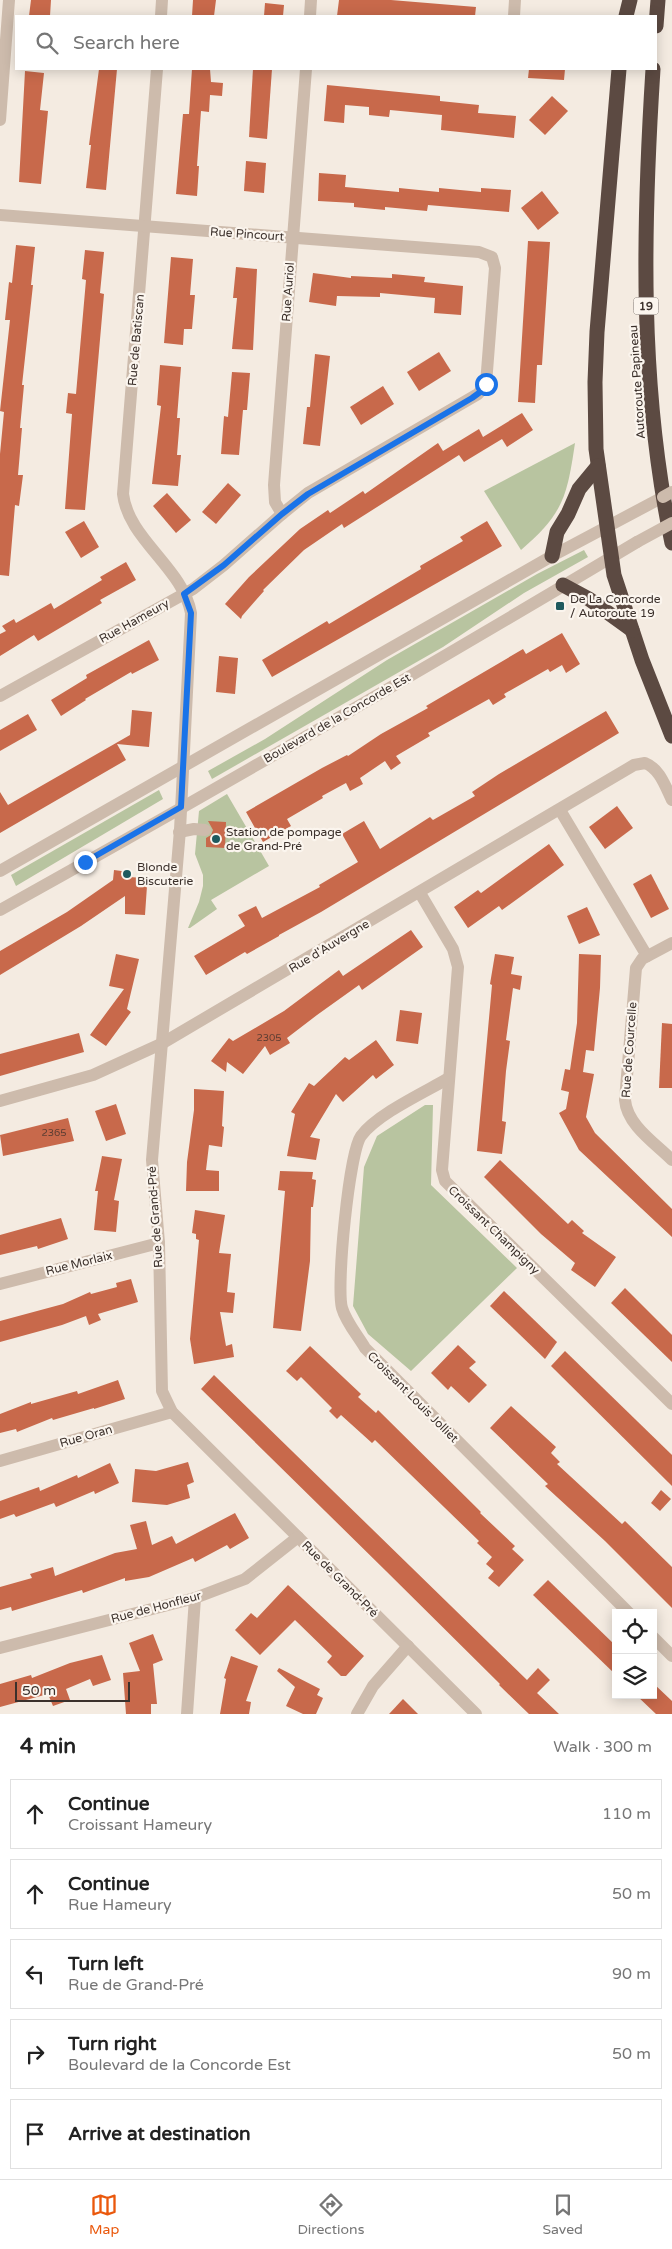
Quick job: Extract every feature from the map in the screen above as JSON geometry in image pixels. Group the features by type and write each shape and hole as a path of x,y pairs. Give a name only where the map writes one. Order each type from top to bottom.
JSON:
{"highway":[{"path":"626,15 630,0"},
{"path":"657,15 658,0"},
{"path":"620,70 597,332 595,420 598,466 611,558 632,630 672,736"},
{"name":"Autoroute Papineau","path":"653,70 646,216 647,342 658,456 672,542"},
{"path":"552,556 557,532 568,514 579,489 598,466"},
{"path":"562,585 589,599 632,630"}],"street":[{"path":"0,120 3,39 9,0"},
{"path":"161,15 162,0"},
{"path":"310,15 311,0"},
{"path":"514,15 515,0"},
{"name":"Rue de Batiscan","path":"157,70 124,500 135,526 166,566 184,594"},
{"name":"Rue Auriol","path":"282,514 275,502 274,486 306,70"},
{"name":"Rue Pincourt","path":"0,215 470,251 485,253 492,257"},
{"name":"Rue Hameury","path":"0,696 184,594 224,565 282,514 308,494 483,390 486,384 494,268 492,257"},
{"path":"0,871 552,556 672,492"},
{"name":"Boulevard de la Concorde Est","path":"2,906 181,807 464,646 562,585 672,523"},
{"name":"Rue de Grand-Pré","path":"184,594 191,613 180,832 152,1160 159,1243 162,1391 172,1412 476,1714"},
{"name":"Rue d'Auvergne","path":"0,1101 93,1076 161,1044 420,893 634,765 645,763 658,773 672,800"},
{"path":"560,810 647,956"},
{"path":"180,832 194,829 205,830"},
{"name":"Croissant Champigny","path":"420,893 453,950 458,967 442,1170 445,1181 672,1404"},
{"name":"Rue de Courcelle","path":"672,943 639,962 634,974 626,1108 634,1122 672,1160"},
{"name":"Croissant Louis Jolliet","path":"449,1078 374,1122 360,1137 353,1155 340,1263 342,1308 365,1348 625,1609"},
{"name":"Rue Morlaix","path":"0,1284 159,1243"},
{"name":"Rue Oran","path":"0,1461 172,1412"},
{"name":"Rue de Honfleur","path":"0,1648 194,1598 245,1578 298,1538"},
{"path":"187,1714 194,1598"},
{"path":"657,1641 672,1656"},
{"path":"357,1714 374,1686 408,1646"}],"green space":[{"path":"575,443 569,477 561,503 546,526 521,550 484,491"},
{"path":"584,550 588,557 524,593 443,647 212,779 208,771 265,739 387,660 537,574"},
{"path":"159,790 163,799 16,886 11,875"},
{"path":"227,794 269,866 211,900 217,909 188,928 199,902 203,886 203,875 195,854 199,811"},
{"path":"425,1105 433,1105 431,1185 517,1268 411,1371 368,1334 353,1306 364,1167 377,1136"}],"building":[{"path":"31,0 51,0 50,15 29,15"},
{"path":"193,0 216,0 214,15 192,15"},
{"path":"339,0 391,0 476,7 475,15 337,15"},
{"path":"265,3 284,5 283,15 264,15"},
{"path":"99,70 117,70 106,190 86,188 91,145 89,145"},
{"path":"192,70 210,70 211,82 223,83 222,96 210,95 209,112 201,111 197,196 176,194 183,114 189,114"},
{"path":"253,70 272,70 267,139 249,137"},
{"path":"529,70 565,70 564,80 528,78"},
{"path":"25,71 44,73 40,110 48,111 41,184 19,182"},
{"path":"327,85 440,96 440,101 479,105 478,113 516,116 514,138 441,130 442,115 390,110 389,117 369,115 369,107 345,105 344,123 324,121"},
{"path":"552,96 568,111 545,135 529,120"},
{"path":"246,161 266,163 264,193 244,191"},
{"path":"319,173 346,175 345,187 399,192 399,188 439,192 439,188 481,192 481,188 511,190 509,212 428,205 427,211 385,207 385,210 354,207 354,203 318,201"},
{"path":"542,191 559,213 538,230 521,208"},
{"path":"528,241 550,242 542,365 537,365 535,403 518,402"},
{"path":"16,245 35,247 31,285 33,285 22,385 24,385 18,475 23,475 19,506 15,505 9,576 0,575 0,454 4,412 0,411 10,320 5,320 9,282 12,283"},
{"path":"85,250 104,252 100,293 104,294 85,510 65,509 72,414 66,413 68,393 76,394 86,280 82,279"},
{"path":"171,257 193,259 190,295 195,295 192,329 184,329 183,345 164,343"},
{"path":"236,267 257,269 253,350 232,349 237,298 233,298"},
{"path":"313,273 351,278 351,276 392,278 392,274 425,277 424,282 463,286 461,315 434,313 435,298 380,293 380,297 337,296 336,306 309,302"},
{"path":"439,352 451,371 419,391 407,372"},
{"path":"315,354 330,356 320,446 303,444 307,407 310,407"},
{"path":"160,365 181,367 177,418 180,418 177,455 181,455 178,486 152,484 161,406 157,405"},
{"path":"232,372 250,373 247,410 243,410 239,455 221,454 224,416 228,417"},
{"path":"383,386 394,404 361,425 350,407"},
{"path":"522,413 533,430 507,447 502,439 464,462 459,455 344,528 342,524 304,550 263,590 241,619 225,604 249,577 300,529 328,510 330,513 363,491 365,494 438,443 443,451 479,429 483,437"},
{"path":"228,483 241,495 216,524 202,512"},
{"path":"167,493 191,520 176,533 153,506"},
{"path":"84,521 99,547 81,558 65,532"},
{"path":"487,521 502,546 272,677 262,660 327,621 329,624 421,569 420,566 463,541 460,537"},
{"path":"126,562 136,580 100,600 102,603 38,641 34,635 0,656 0,634 6,631 2,626 14,619 16,623 51,603 54,609 102,580 100,577"},
{"path":"562,633 580,664 566,673 562,665 550,672 548,669 504,694 506,697 493,705 489,699 428,733 430,736 396,756 401,763 391,770 385,761 360,778 363,784 350,791 346,783 322,796 323,798 287,819 291,826 263,842 246,812 322,768 348,756 381,734 428,708 426,706 523,649 526,654"},
{"path":"149,640 159,660 132,674 131,672 85,699 61,716 51,700 87,678 86,675"},
{"path":"219,656 238,658 235,694 216,692"},
{"path":"132,710 152,712 149,747 117,744 126,760 0,833 0,792 8,805 130,735"},
{"path":"606,711 619,733 321,912 206,975 194,956 245,926 238,915 256,906 262,918 320,887 319,885 358,862 342,834 364,821 380,849 430,817 433,820 475,796 472,792 499,774"},
{"path":"28,714 37,730 0,751 0,730"},
{"path":"617,806 633,828 605,849 589,827"},
{"name":"Station de pompage de Grand-Pré","path":"208,821 226,822 225,848 206,847 206,838 211,835 213,830"},
{"path":"549,844 564,865 502,910 499,906 468,928 454,907 478,890 481,893"},
{"path":"114,870 129,872 129,877 144,878 143,885 147,886 145,915 125,914 125,896 81,926 0,975 0,951 67,912 113,880"},
{"path":"651,874 669,909 651,918 633,884"},
{"path":"587,907 600,935 579,944 567,916"},
{"path":"411,930 423,947 362,990 359,985 317,1015 287,1038 290,1043 270,1055 265,1046 243,1074 227,1062 226,1072 211,1061 229,1038 233,1041 284,1011 339,970 343,976"},
{"path":"116,954 139,959 127,1009 131,1012 106,1046 90,1035 124,989 109,986"},
{"path":"495,954 514,957 511,974 522,976 520,990 513,988 506,1040 510,1041 502,1121 506,1122 502,1154 477,1151 492,985 490,984"},
{"path":"579,954 601,955 594,1051 586,1050 583,1072 594,1074 586,1117 595,1133 672,1209 672,1237 579,1150 559,1113 566,1109 569,1092 561,1090 565,1069 570,1070 577,1023"},
{"path":"400,1010 422,1013 418,1044 396,1041"},
{"path":"662,1023 672,1024 672,1088 659,1088"},
{"path":"79,1033 84,1052 0,1076 0,1054"},
{"path":"376,1040 394,1065 376,1079 373,1075 343,1102 336,1094 310,1137 320,1139 316,1160 287,1156 295,1114 291,1112 309,1083 314,1086 345,1057 349,1060"},
{"path":"194,1089 224,1091 222,1147 209,1145 206,1170 219,1171 219,1191 186,1191 187,1162 194,1110"},
{"path":"116,1104 126,1134 106,1141 95,1111"},
{"path":"68,1118 74,1141 3,1156 0,1135"},
{"path":"102,1156 122,1159 114,1200 119,1201 116,1232 94,1230 98,1191 95,1191"},
{"path":"500,1160 568,1224 572,1220 584,1231 582,1233 616,1257 595,1287 571,1270 575,1263 541,1234 484,1177"},
{"path":"280,1171 313,1172 312,1179 316,1180 313,1207 311,1207 310,1261 301,1331 273,1328 285,1191 278,1190"},
{"path":"195,1210 225,1215 219,1253 231,1254 227,1292 235,1293 233,1313 220,1312 226,1346 232,1344 234,1357 194,1364 190,1339 199,1240 196,1239 196,1234 192,1233"},
{"path":"61,1218 68,1239 38,1249 37,1246 0,1255 0,1235"},
{"path":"131,1279 138,1302 98,1314 101,1320 89,1325 86,1316 62,1325 0,1342 0,1321 63,1304 90,1292 91,1294 117,1287 116,1283"},
{"path":"625,1288 672,1335 672,1362 611,1303"},
{"path":"504,1291 557,1342 545,1359 490,1306"},
{"path":"458,1345 476,1362 469,1368 487,1385 469,1403 451,1386 448,1390 431,1373"},
{"path":"310,1346 361,1394 358,1397 376,1413 378,1410 515,1546 512,1549 524,1560 499,1587 488,1578 494,1571 486,1564 492,1557 477,1543 479,1541 375,1440 372,1443 341,1415 337,1419 329,1411 332,1408 301,1377 297,1381 286,1371"},
{"path":"565,1351 672,1455 672,1486 551,1366"},
{"path":"214,1375 527,1680 538,1668 550,1680 537,1693 559,1714 529,1714 499,1685 201,1389"},
{"path":"118,1380 125,1399 53,1420 52,1418 17,1432 16,1429 0,1433 0,1414 31,1402 31,1404 77,1391 78,1394"},
{"path":"511,1406 556,1447 551,1453 560,1462 557,1464 622,1524 625,1521 672,1567 672,1608 605,1541 545,1486 548,1484 490,1428"},
{"path":"188,1462 194,1482 187,1485 190,1498 167,1505 132,1502 135,1469 156,1471"},
{"path":"110,1463 119,1483 95,1494 94,1491 56,1507 54,1503 16,1517 14,1514 0,1519 0,1501 39,1487 40,1491 77,1475 78,1478"},
{"path":"661,1490 671,1499 660,1511 651,1503"},
{"path":"235,1513 249,1538 230,1549 227,1545 195,1562 193,1558 149,1577 125,1581 125,1578 83,1593 82,1590 12,1611 11,1607 0,1610 0,1587 32,1578 30,1574 53,1567 55,1576 115,1553 137,1549 130,1525 146,1521 152,1545 172,1536 176,1544"},
{"path":"548,1580 612,1642 612,1671 533,1595"},
{"path":"288,1585 364,1656 346,1676 341,1676 327,1662 332,1656 295,1620 260,1655 235,1630 251,1613 257,1618"},
{"path":"153,1634 163,1660 153,1664 157,1704 151,1704 151,1714 126,1714 123,1673 140,1671 129,1643"},
{"path":"102,1655 111,1680 93,1686 90,1679 66,1689 70,1700 53,1706 48,1694 0,1707 0,1684 31,1675 32,1678 70,1663"},
{"path":"231,1656 258,1666 246,1701 251,1702 249,1714 220,1714 226,1679 224,1678"},
{"path":"279,1668 320,1689 317,1695 323,1698 316,1714 303,1714 286,1706 295,1687 277,1671"},
{"path":"657,1687 672,1701 672,1714 656,1714 640,1699 657,1699"},
{"path":"403,1699 418,1714 389,1714"}],"place":[{"name":"De La Concorde / Autoroute 19","path":"560,606"},
{"name":"Station de pompage de Grand-Pré","path":"216,839"},
{"name":"Blonde Biscuterie","path":"127,874"}],"route":[{"path":"85,862 181,807 191,613 184,594 224,565 298,500 472,398 483,390 486,384"}]}
